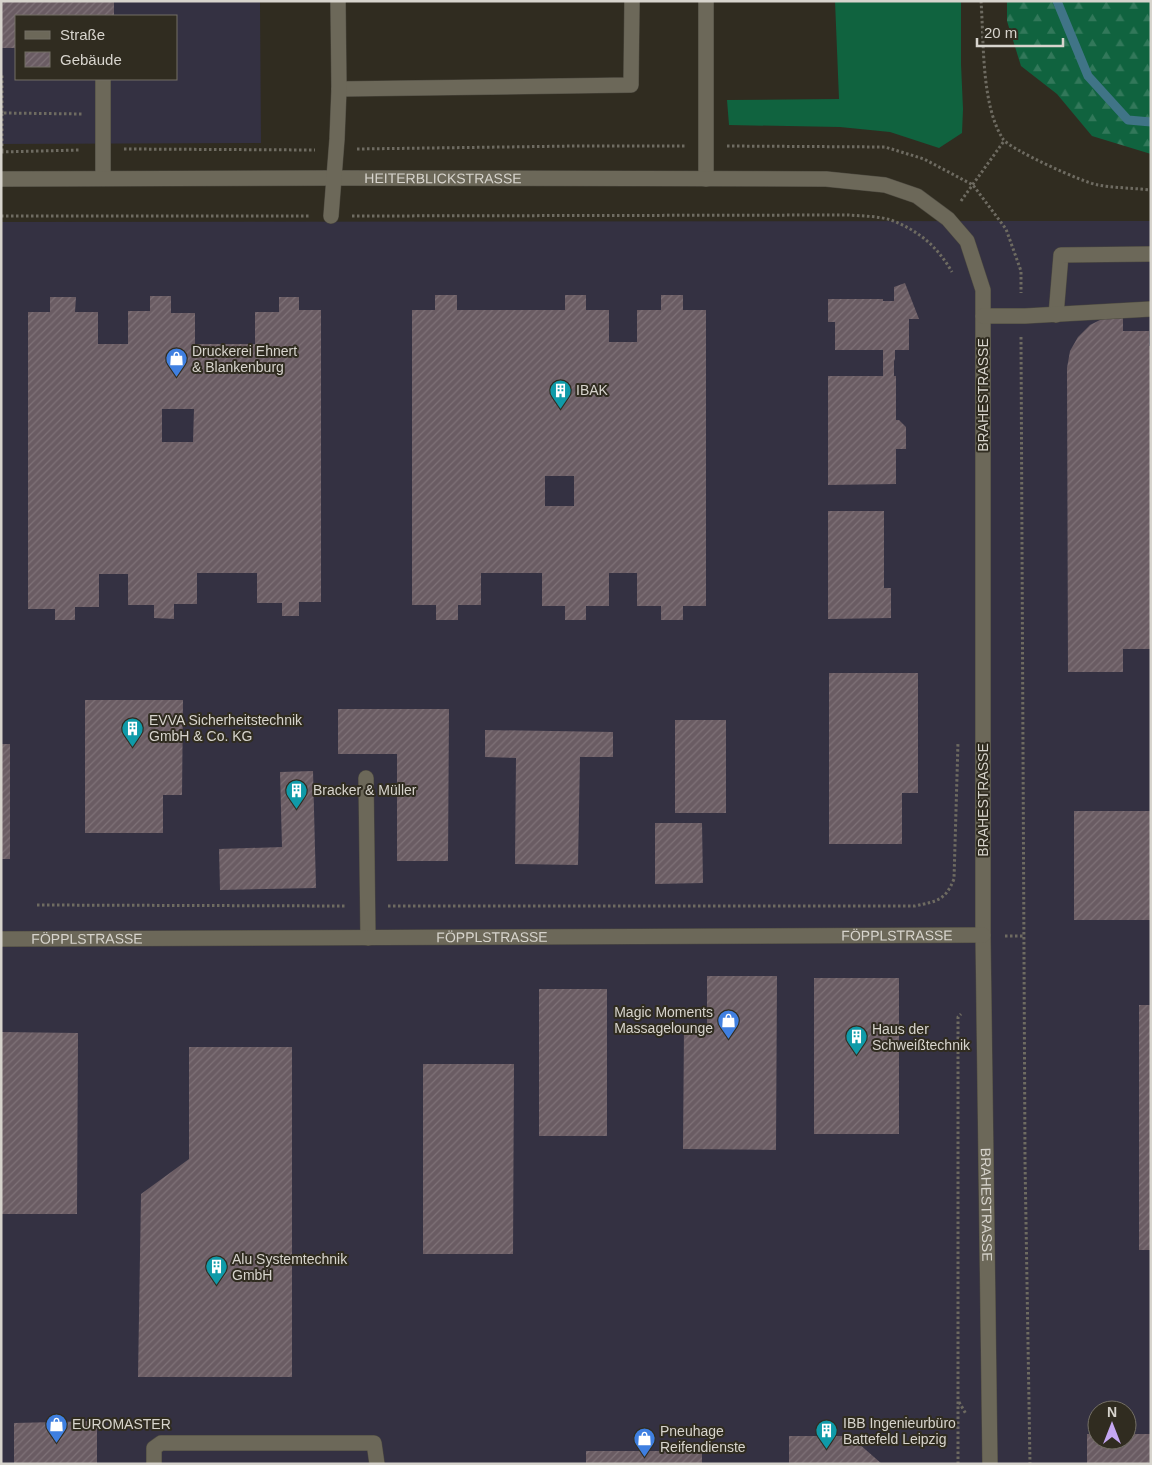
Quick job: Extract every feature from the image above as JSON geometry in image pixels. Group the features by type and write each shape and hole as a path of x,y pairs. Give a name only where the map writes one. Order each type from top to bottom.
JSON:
{"street":[{"path":"331,216 339,89 338,1"},
{"path":"339,89 632,85 632,1"},
{"path":"706,1 706,179"},
{"path":"103,80 103,178"},
{"name":"HEITERBLICKSTRASSE","path":"1,179 826,179 885,185"},
{"name":"BRAHESTRASSE","path":"885,185 917,196 948,219 967,241 983,290 983,935 990,1464"},
{"path":"1056,314 1061,255 1151,254"},
{"path":"983,316 1021,316 1151,309"},
{"path":"366,778 368,938"},
{"name":"FÖPPLSTRASSE","path":"1,939 983,935"},
{"path":"154,1464 154,1448 161,1443 374,1443 377,1464"}],"path":[{"path":"981,1 987,92 1004,141 1045,164 1096,185 1151,190"},
{"path":"2,74 2,152 103,149 336,150 576,146 885,147 924,159 973,185 1006,229 1021,271 1025,1151 1030,1464"},
{"path":"2,113 103,114"},
{"path":"948,219 1004,141"},
{"path":"1,216 848,215 889,220 925,238 942,255 956,279"},
{"path":"37,905 916,906 939,901 949,892 954,879 958,733"},
{"path":"958,1017 958,1464"}],"shaded area":[{"path":"1,1 260,1 261,143 1,144"},
{"path":"1151,221 1151,1464 1,1464 1,222"}],"green space":[{"path":"835,1 961,1 962,133 939,148 890,132 840,127 729,125 727,100 839,99"},
{"path":"1007,1 1151,1 1151,154 1092,136 1057,94 1021,66 1007,21"}],"building":[{"path":"1,1 114,1 114,15 15,15 15,48 1,48"},
{"path":"905,283 919,319 909,319 909,350 895,350 896,420 899,420 906,427 906,449 896,449 896,484 828,485 828,376 883,376 883,350 835,350 835,322 828,322 828,299 883,299 883,301 894,301 894,287"},
{"path":"435,295 457,295 457,310 565,310 565,295 586,295 586,310 609,310 609,342 637,342 637,310 661,310 661,295 683,295 683,310 706,310 706,606 683,606 683,620 661,620 661,606 637,606 637,573 609,573 609,606 586,606 586,620 565,620 565,606 542,606 542,573 481,573 481,605 458,605 458,620 436,620 436,605 412,605 412,310 435,310","holes":["545,476 574,476 574,506 545,506"]},
{"path":"150,296 171,296 171,313 195,313 195,344 255,344 255,312 279,312 279,297 299,297 299,310 321,310 321,602 299,602 299,616 282,616 282,603 257,603 257,573 197,573 197,604 174,604 174,619 154,618 154,605 128,605 128,574 99,574 99,607 75,607 75,620 55,620 55,609 28,609 28,312 50,312 50,297 76,297 75,312 98,312 98,344 128,344 128,311 150,311","holes":["162,409 194,409 193,442 162,442"]},
{"path":"1123,316 1123,331 1149,331 1149,346 1151,346 1151,649 1123,649 1123,672 1068,672 1067,368 1070,351 1078,337 1090,325 1106,317"},
{"path":"828,511 884,511 884,588 891,588 891,618 828,619"},
{"path":"829,673 918,673 918,793 902,793 902,844 829,844"},
{"name":"EVVA Sicherheitstechnik GmbH & Co. KG","path":"85,700 183,700 182,795 163,795 163,833 85,833"},
{"path":"338,709 449,709 448,861 397,861 397,754 338,754"},
{"path":"675,720 726,720 726,813 675,813"},
{"path":"485,730 613,732 613,757 580,757 578,865 515,864 516,758 485,757"},
{"path":"1,744 10,744 10,859 1,859"},
{"name":"Bracker & Müller","path":"313,771 316,888 220,890 219,849 282,847 280,772"},
{"path":"1074,811 1151,811 1151,920 1074,920"},
{"path":"655,823 702,823 703,883 655,884"},
{"path":"707,976 777,976 776,1150 683,1149 684,1028 707,1028"},
{"name":"Haus der Schweißtechnik","path":"814,978 899,978 899,1134 814,1134"},
{"path":"539,989 607,989 607,1136 539,1136"},
{"path":"1139,1005 1151,1005 1151,1250 1139,1250"},
{"path":"1,1032 78,1033 77,1214 1,1214"},
{"name":"Alu Systemtechnik GmbH","path":"189,1047 292,1047 292,1377 138,1377 141,1194 189,1159"},
{"path":"423,1064 514,1064 513,1254 423,1254"},
{"name":"EUROMASTER","path":"97,1421 97,1464 14,1464 14,1423"},
{"path":"1137,1434 1151,1434 1151,1464 1087,1464 1087,1450 1137,1450"},
{"name":"IBB Ingenieurbüro Battefeld Leipzig","path":"789,1436 850,1436 882,1464 789,1464"},
{"name":"Pneuhage Reifendienste","path":"586,1451 702,1451 702,1464 586,1464"}],"waterway":[{"path":"1057,1 1088,76 1128,120 1151,122"}],"place":[{"name":"Druckerei Ehnert & Blankenburg","path":"176,378"},
{"name":"IBAK","path":"560,409"},
{"name":"EVVA Sicherheitstechnik GmbH & Co. KG","path":"133,747"},
{"name":"Bracker & Müller","path":"297,809"},
{"name":"Magic Moments Massagelounge","path":"729,1039"},
{"name":"Haus der Schweißtechnik","path":"856,1056"},
{"name":"Alu Systemtechnik GmbH","path":"216,1286"},
{"name":"EUROMASTER","path":"56,1443"},
{"name":"IBB Ingenieurbüro Battefeld Leipzig","path":"827,1450"},
{"name":"Pneuhage Reifendienste","path":"644,1458"}]}
